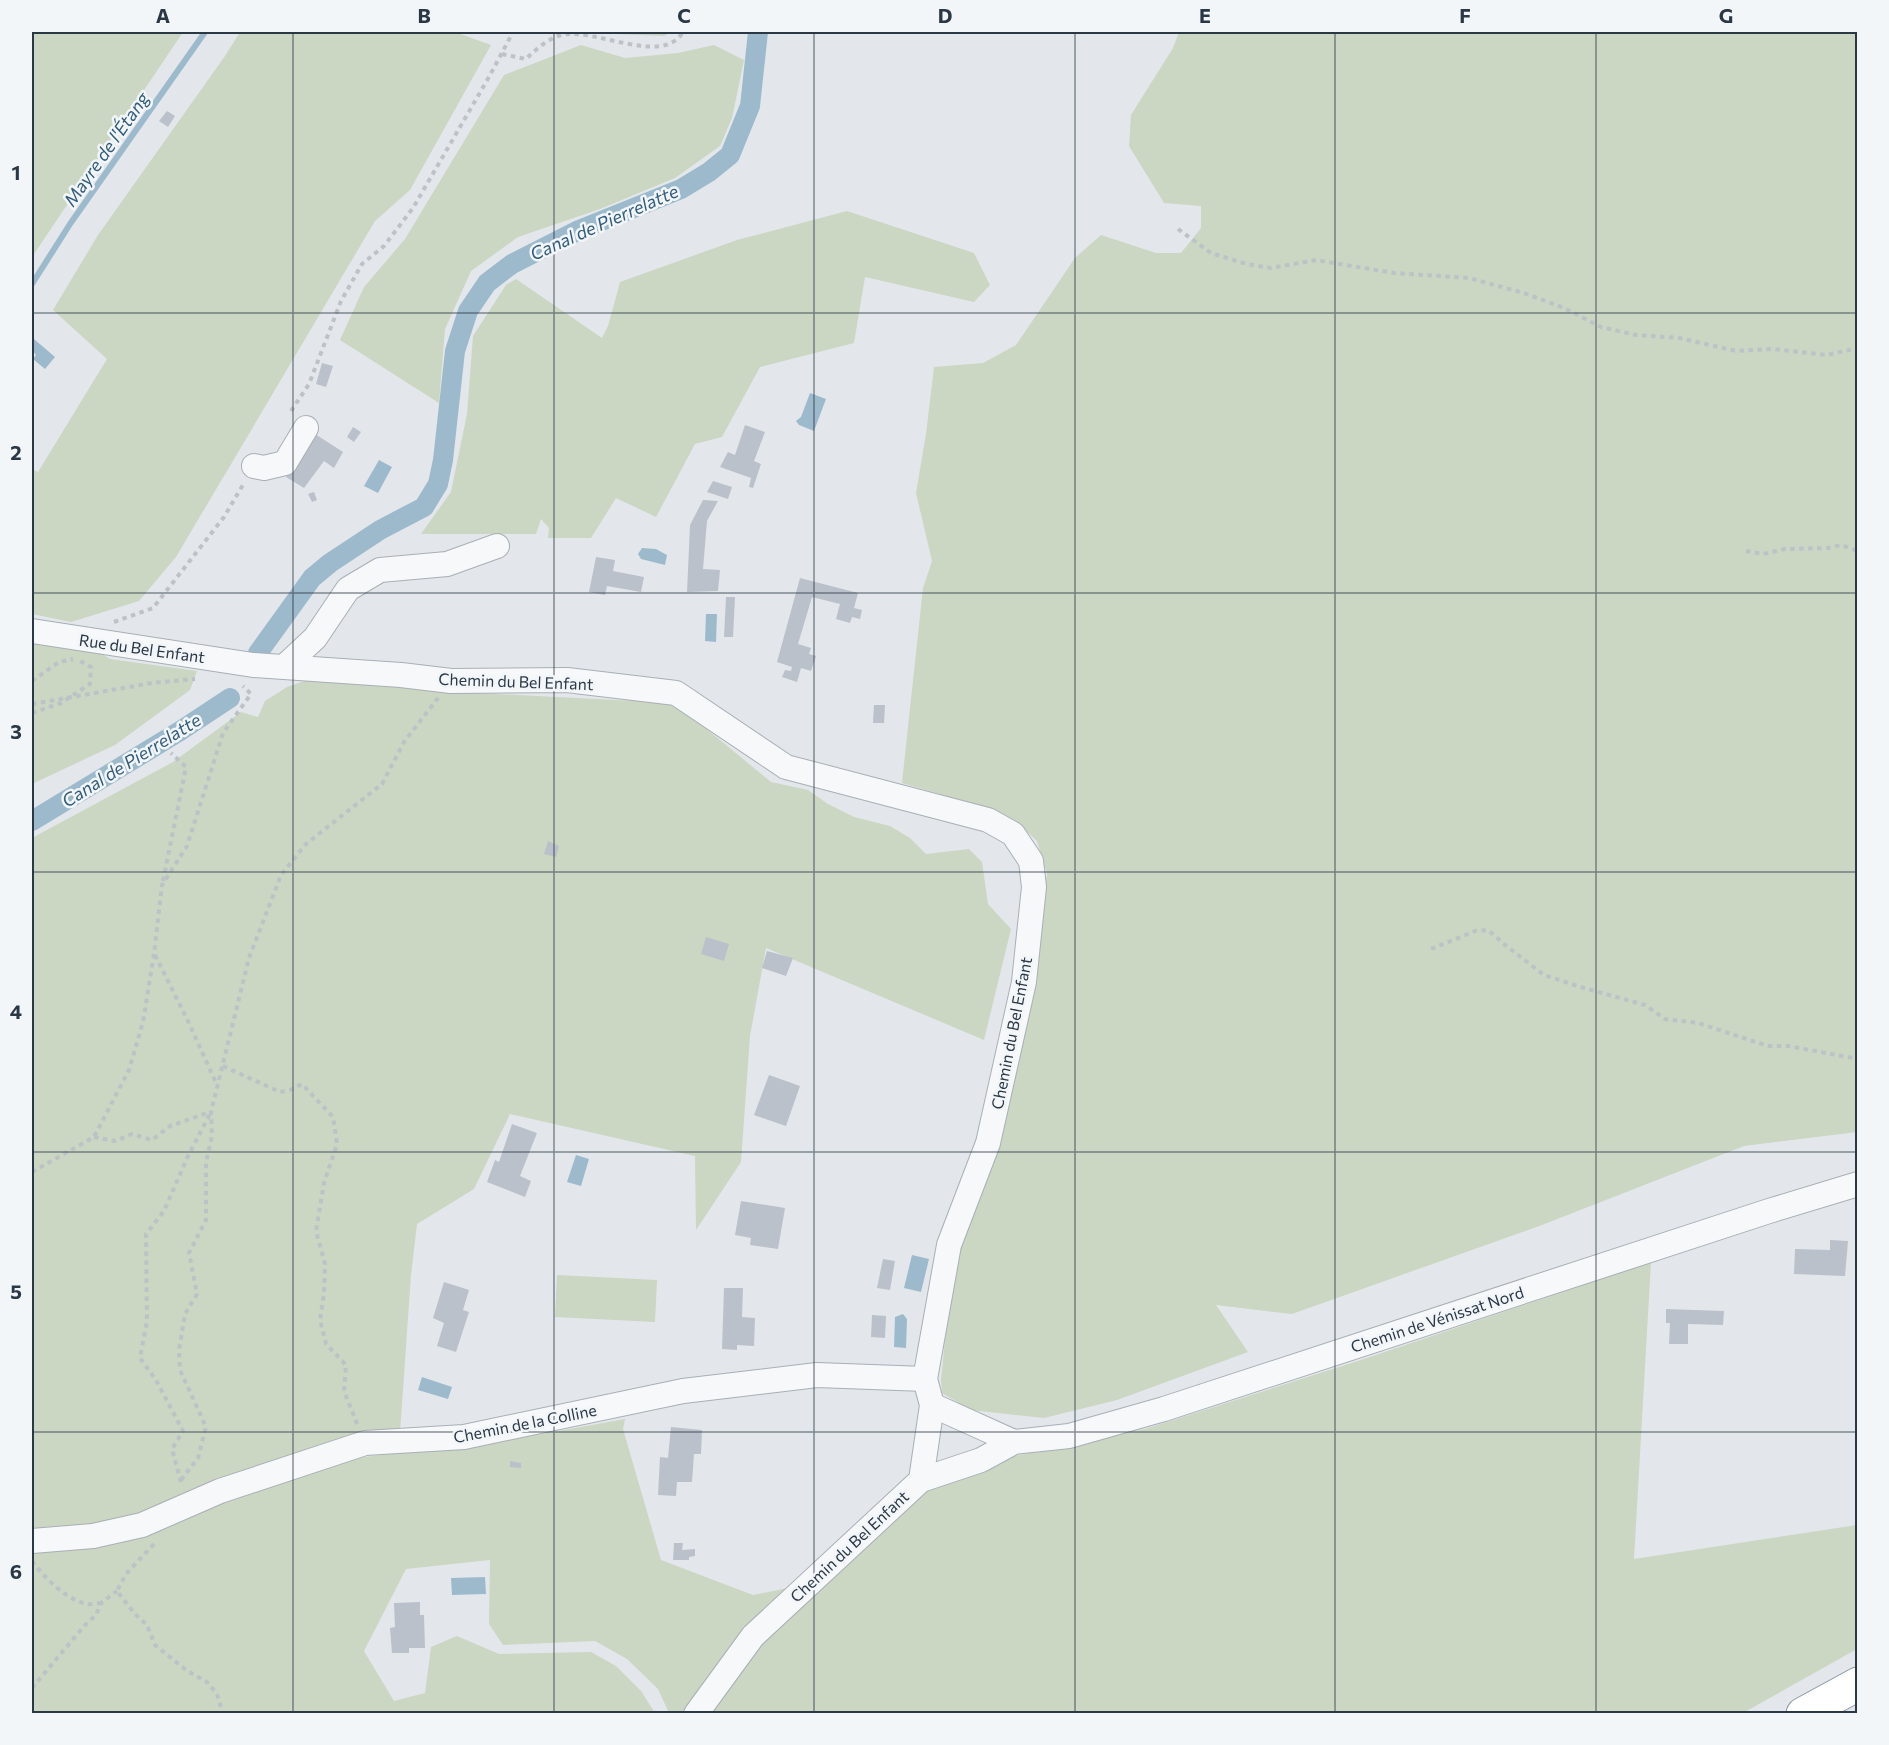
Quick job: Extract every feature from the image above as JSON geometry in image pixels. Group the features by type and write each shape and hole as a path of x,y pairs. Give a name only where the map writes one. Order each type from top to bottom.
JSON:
{"highway":[{"path":"1803,1713 1857,1684"}],"street":[{"path":"254,466 264,468 285,463 298,420"},
{"path":"285,666 315,638 348,589 380,570 447,564 498,546"},
{"name":"Rue du Bel Enfant","path":"32,631 253,665"},
{"name":"Chemin du Bel Enfant","path":"253,665 401,675 451,681 567,680 676,693 786,767 988,820 1013,834 1031,861 1034,887 1024,982 988,1143 949,1245 925,1379 932,1405 921,1480 753,1636 696,1713"},
{"name":"Chemin de Vénissat Nord","path":"921,1480 981,1460 1014,1442 1069,1436 1164,1409 1857,1184"},
{"name":"Chemin de la Colline","path":"32,1541 93,1536 142,1526 219,1491 364,1443 464,1437 683,1391 817,1375 925,1379"},
{"path":"932,1405 1014,1442"}],"path":[{"path":"298,420 309,384 341,301 362,264 384,246 412,208 513,32"},
{"path":"501,54 526,58 539,46 562,35 585,35 652,47 670,43 682,32"},
{"path":"1178,229 1211,253 1245,264 1270,268 1316,260 1394,273 1469,278 1524,293 1564,308 1601,327 1636,335 1679,338 1736,351 1773,349 1827,356 1857,348"},
{"path":"112,623 153,608 224,517 254,466"},
{"path":"1746,551 1763,554 1785,549 1828,548 1841,545 1857,551"},
{"path":"32,681 59,662 75,659 91,667 90,684 61,703 32,713"},
{"path":"32,704 152,683 201,678"},
{"path":"181,1480 198,1458 206,1427 180,1370 179,1350 185,1314 197,1294 189,1253 206,1220 206,1162 212,1136 211,1112 249,958 281,874 306,844 382,784 404,742 451,681"},
{"path":"162,885 187,846 223,733 251,694 245,687 237,684"},
{"path":"32,1172 93,1137 129,1070 143,1022 162,885 186,767 171,753"},
{"path":"1431,949 1475,931 1488,930 1544,975 1645,1005 1665,1019 1698,1023 1768,1046 1788,1046 1853,1058 1857,1055"},
{"path":"154,954 217,1085"},
{"path":"223,1066 280,1092 302,1084 333,1117 337,1144 324,1183 316,1231 325,1264 320,1320 326,1344 346,1365 344,1391 364,1443"},
{"path":"93,1137 115,1141 132,1134 152,1140 170,1126 211,1112"},
{"path":"182,1509 181,1480 172,1449 183,1431 156,1380 140,1358 147,1321 146,1234 164,1211 188,1156 211,1112"},
{"path":"32,1688 96,1615 101,1603 117,1591 126,1574 157,1542"},
{"path":"32,1560 41,1573 73,1599 88,1604 101,1603"},
{"path":"117,1591 147,1625 155,1645 186,1671 207,1682 216,1694 223,1713"}],"green space":[{"path":"32,32 183,32 32,257"},
{"path":"240,32 455,32 491,45 410,190 375,221 176,557 139,601 71,622 32,614 32,469 38,472 107,359 53,310 98,235"},
{"path":"609,32 671,32 664,36"},
{"path":"1179,32 1857,32 1857,1132 1744,1146 1542,1225 1292,1314 1216,1305 1248,1352 1117,1400 1044,1418 971,1410 942,1393 941,1380 956,1231 1036,941 1047,874 1037,841 1019,824 977,805 902,783 923,588 932,561 916,493 934,367 983,363 1016,345 1075,258 1101,235 1156,253 1181,253 1201,228 1201,206 1164,203 1129,146 1131,115 1173,48"},
{"path":"581,45 625,58 678,53 714,45 744,60 732,118 720,146 675,178 600,209 518,237 471,271 445,329 439,403 340,340 364,287 405,239 504,75"},
{"path":"847,211 974,253 990,285 974,302 865,277 854,343 760,367 722,437 695,444 656,517 616,498 591,538 548,538 549,528 541,519 536,534 421,534 451,492 467,414 473,336 506,285 516,279 602,338 608,326 620,282 737,240"},
{"path":"32,638 91,647 110,659 197,671 190,690 115,745 32,784"},
{"path":"319,676 418,690 675,703 771,782 808,790 828,804 854,817 890,826 910,838 926,854 969,849 982,862 988,904 1011,929 984,1040 766,948 750,1036 741,1162 696,1230 695,1156 510,1114 474,1189 417,1224 411,1275 400,1432 194,1488 141,1519 32,1535 32,838 173,762 241,712 258,717 265,701 287,687"},
{"path":"1651,1262 1634,1559 1857,1525 1857,1649 1743,1713 710,1714 763,1641 922,1491 1000,1459 1145,1429 1361,1360"},
{"path":"557,1275 657,1280 655,1322 555,1317"},
{"path":"625,1419 623,1429 661,1560 753,1595 798,1586 747,1634 684,1713 669,1713 658,1689 627,1659 595,1641 503,1645 489,1624 490,1560 406,1569 364,1651 394,1701 425,1693 431,1647 457,1636 499,1654 591,1652 616,1666 641,1691 655,1713 32,1714 32,1551 199,1507 355,1458 509,1440"}],"water":[{"path":"34,339 55,357 45,369 33,359 36,355 32,350"},
{"path":"810,393 826,399 814,431 799,425 796,421 801,417"},
{"path":"379,460 392,467 378,493 364,486"},
{"path":"642,548 656,549 667,555 665,565 641,559 638,554"},
{"path":"706,614 717,614 716,642 705,641"},
{"path":"576,1155 589,1159 581,1186 567,1182"},
{"path":"912,1255 929,1259 921,1292 904,1288"},
{"path":"903,1314 907,1319 906,1348 894,1347 895,1317"},
{"path":"422,1377 452,1387 448,1399 418,1390"},
{"path":"485,1577 486,1594 452,1595 451,1578"}],"building":[{"path":"167,111 175,116 168,127 159,121"},
{"path":"322,363 333,366 326,387 316,384"},
{"path":"745,425 765,432 754,461 761,464 753,488 749,487 751,478 720,467 728,452 735,455"},
{"path":"353,427 361,432 354,442 347,437"},
{"path":"315,434 343,452 334,468 324,461 304,488 286,477"},
{"path":"713,481 732,487 728,499 707,492"},
{"path":"314,492 317,500 312,502 308,494"},
{"path":"703,500 718,501 707,521 703,569 720,570 718,591 687,592 690,525"},
{"path":"596,557 615,560 613,571 644,577 641,592 607,586 605,595 589,592"},
{"path":"800,578 858,593 854,608 862,610 860,619 852,617 850,623 836,619 840,604 812,597 798,644 811,648 809,654 816,656 811,671 801,668 797,682 782,677 785,670 791,671 792,667 777,662"},
{"path":"726,597 735,597 733,637 724,637"},
{"path":"874,705 885,705 884,723 873,723"},
{"path":"548,841 559,846 556,857 544,854"},
{"path":"706,937 729,944 724,961 701,954"},
{"path":"767,951 793,958 786,976 762,968"},
{"path":"769,1075 800,1086 786,1126 754,1115"},
{"path":"512,1124 537,1133 520,1176 531,1181 525,1197 487,1182 495,1160 499,1162"},
{"path":"741,1201 785,1208 778,1249 750,1245 751,1238 735,1235"},
{"path":"1830,1240 1848,1241 1845,1276 1794,1274 1795,1249 1830,1250"},
{"path":"883,1259 895,1261 890,1290 877,1288"},
{"path":"444,1282 469,1290 463,1310 469,1312 456,1352 437,1346 444,1323 433,1318"},
{"path":"724,1288 743,1288 742,1317 755,1318 754,1346 737,1345 737,1350 722,1349"},
{"path":"1666,1309 1724,1311 1723,1325 1688,1324 1688,1344 1669,1344 1670,1323 1666,1323"},
{"path":"872,1315 886,1316 885,1338 871,1337"},
{"path":"671,1427 702,1430 701,1454 694,1454 692,1482 677,1482 676,1496 658,1495 660,1457 668,1458"},
{"path":"510,1461 521,1463 521,1468 510,1467"},
{"path":"674,1543 683,1543 682,1550 695,1549 695,1556 689,1557 689,1560 673,1560"},
{"path":"420,1602 420,1615 424,1615 425,1648 409,1648 409,1653 392,1653 390,1628 395,1627 394,1603"}],"waterway":[{"name":"Mayre de l'Étang","path":"32,284 70,224 205,32"},
{"name":"Canal de Pierrelatte","path":"258,653 312,578 330,563 380,530 424,507 438,484 443,460 455,351 468,311 487,283 512,264 579,230 681,189 709,172 730,155 750,106 758,32"},
{"name":"Canal de Pierrelatte","path":"32,821 230,698"}]}
